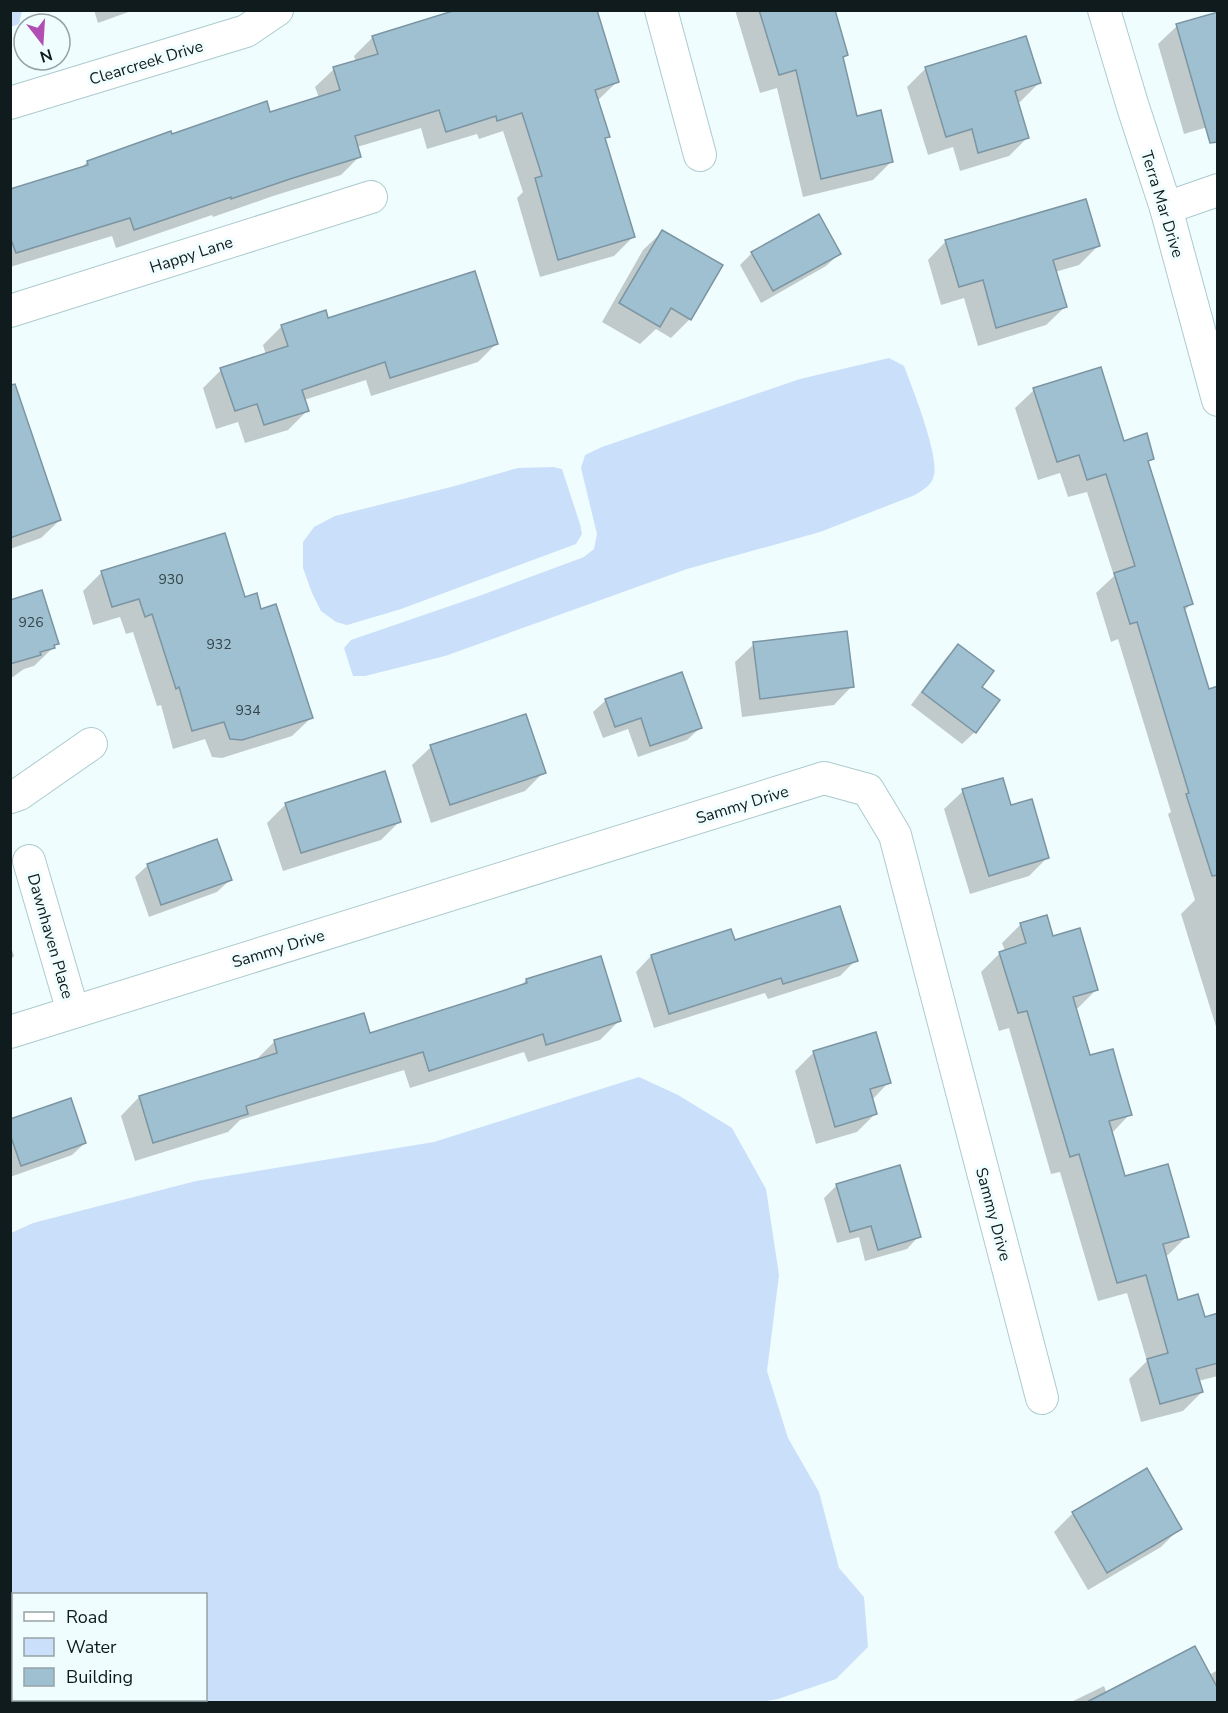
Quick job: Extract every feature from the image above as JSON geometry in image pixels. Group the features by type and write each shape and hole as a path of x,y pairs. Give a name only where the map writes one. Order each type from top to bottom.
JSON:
{"street":[{"name":"Clearcreek Drive","path":"10,103 277,10"},
{"path":"661,10 700,155"},
{"name":"Terra Mar Drive","path":"1104,10 1166,208 1218,400"},
{"path":"1166,208 1218,190"},
{"name":"Happy Lane","path":"10,311 371,197"},
{"path":"10,797 19,794 91,744"},
{"name":"Sammy Drive","path":"10,1032 824,778 868,790 895,836 1041,1398"},
{"name":"Dawnhaven Place","path":"29,861 73,1012"}],"water":[{"path":"10,11 22,11 12,12 11,27"},
{"path":"889,358 904,366 933,452 933,479 927,487 915,495 820,532 687,569 445,656 365,676 353,676 344,648 351,640 584,557 594,549 597,534 581,468 585,455 602,447 800,379"},
{"path":"518,468 562,469 580,524 582,534 576,544 401,609 347,625 336,622 321,611 303,568 303,542 314,527 335,516"},
{"path":"639,1077 678,1095 732,1128 766,1189 779,1275 767,1371 788,1438 819,1492 839,1568 864,1597 868,1647 836,1679 778,1699 760,1702 11,1702 11,1233 33,1223 196,1181 434,1142"}],"building":[{"path":"456,10 597,10 619,82 595,90 610,137 605,138 635,237 558,260 535,178 542,176 522,113 497,121 496,116 446,132 439,110 355,136 361,157 134,230 130,218 16,253 10,237 10,189 88,165 87,161 171,131 172,134 267,101 270,112 340,90 333,67 378,54 372,36"},
{"path":"759,10 835,10 848,55 843,57 857,116 881,110 893,162 821,179 796,70 779,75"},
{"path":"1218,12 1218,142 1210,143 1176,24"},
{"path":"1026,36 1041,83 1015,91 1029,138 978,153 972,129 946,137 925,67"},
{"path":"1086,199 1100,246 1053,260 1067,307 996,328 983,280 959,287 945,240"},
{"path":"819,214 841,254 773,291 751,252"},
{"path":"662,230 723,265 691,320 671,308 660,327 619,303"},
{"path":"475,271 498,344 390,378 385,362 302,390 309,411 264,425 257,404 235,411 220,368 288,346 281,325 326,310 328,318"},
{"path":"1101,367 1124,441 1147,433 1154,459 1148,461 1193,604 1184,607 1209,689 1218,686 1218,875 1212,876 1137,622 1130,624 1114,573 1135,566 1106,474 1087,480 1079,455 1057,462 1033,388"},
{"path":"15,384 61,520 10,538 10,385"},
{"path":"225,533 245,597 257,593 261,609 276,604 313,718 242,740 230,739 224,722 192,731 179,687 176,689 152,614 145,617 139,599 112,607 101,571"},
{"path":"42,590 59,644 54,645 55,648 40,652 41,655 10,664 10,600"},
{"path":"847,631 854,687 760,699 753,642"},
{"path":"958,644 994,671 982,687 1000,700 976,733 922,692"},
{"path":"682,672 702,728 650,746 641,718 615,727 605,699"},
{"path":"526,714 546,773 450,805 430,745"},
{"path":"385,771 401,822 301,853 285,803"},
{"path":"1003,778 1011,805 1032,799 1049,858 989,876 962,789"},
{"path":"217,839 232,880 161,905 147,864"},
{"path":"840,906 858,961 783,984 781,978 669,1014 651,955 731,929 735,940"},
{"path":"1047,915 1053,936 1080,928 1098,990 1073,997 1090,1055 1113,1049 1132,1115 1109,1121 1125,1176 1168,1164 1189,1237 1163,1244 1178,1300 1198,1294 1205,1317 1218,1313 1218,1363 1196,1369 1203,1392 1160,1404 1147,1359 1168,1353 1146,1275 1117,1283 1079,1154 1070,1157 1027,1011 1018,1013 999,952 1026,943 1020,923"},
{"path":"601,956 621,1021 546,1045 543,1034 429,1071 423,1052 246,1106 248,1114 153,1143 139,1096 277,1053 274,1040 364,1013 370,1033 527,983 526,979"},
{"path":"876,1032 891,1083 870,1089 877,1114 835,1127 813,1051"},
{"path":"71,1098 86,1143 21,1166 10,1134 10,1119"},
{"path":"900,1165 921,1237 878,1250 871,1226 850,1232 836,1184"},
{"path":"1147,1468 1182,1529 1107,1573 1072,1512"},
{"path":"1195,1646 1218,1689 1218,1702 1087,1702"}]}
